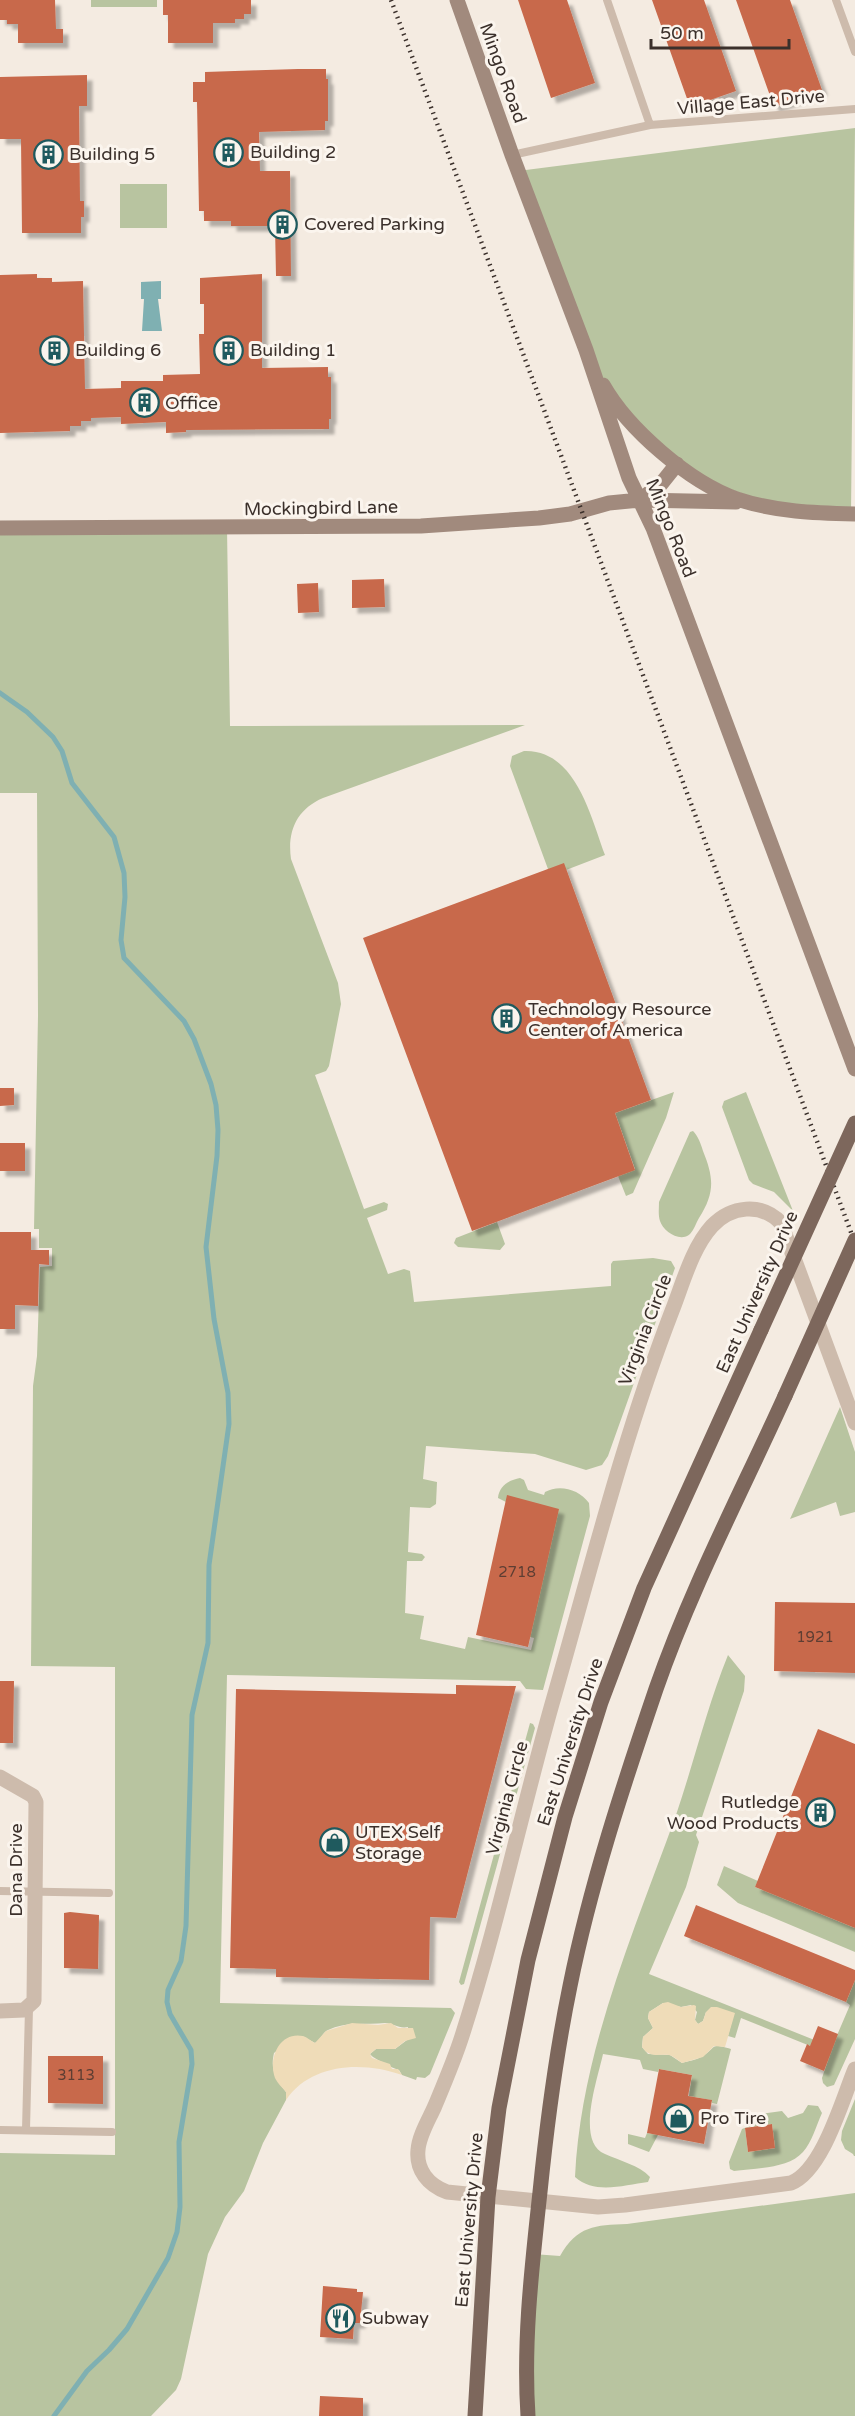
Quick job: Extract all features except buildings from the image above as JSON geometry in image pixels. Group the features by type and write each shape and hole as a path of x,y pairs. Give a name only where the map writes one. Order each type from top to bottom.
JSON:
{"main road":[{"name":"East University Drive","path":"475,2416 488,2197 499,2108 528,1960 565,1817 621,1646 644,1588 855,1123"},
{"path":"528,2416 527,2354 530,2283 548,2116 566,2009 595,1883 656,1689 675,1640 855,1240"}],"street":[{"name":"Mingo Road","path":"457,0 512,155 586,350 607,417 653,528 855,1069"},
{"path":"586,350 597,374 620,411 643,435 678,464 724,493 761,505 810,513 855,514"},
{"path":"640,500 661,484 678,464"},
{"name":"Mockingbird Lane","path":"0,528 272,528 442,525 555,516 609,502 640,500 761,505"},
{"name":"Virginia Circle","path":"855,1423 780,1223 767,1211 752,1208 724,1217 712,1226 697,1250 641,1394 549,1717 472,2002 448,2077 419,2143 420,2169 434,2186 452,2193 574,2206 625,2205 791,2183 798,2180 820,2152 855,2069"},
{"name":"Dana Drive","path":"0,1777 29,1793 36,1802 35,1996 28,2008"},
{"path":"0,2011 20,2011 28,2008"}],"lane":[{"path":"607,0 650,125"},
{"path":"836,0 855,52"},
{"name":"Village East Drive","path":"512,155 650,125 855,109"},
{"path":"0,1892 109,1893"},
{"path":"26,2130 28,2008"},
{"path":"0,2130 112,2132"}],"green space":[{"path":"91,0 157,0 157,7 91,7"},
{"path":"855,128 851,514 787,510 697,477 609,395 518,171"},
{"path":"120,184 167,184 167,228 120,228"},
{"path":"0,528 227,528 230,726 525,725 323,798 306,808 300,815 291,839 291,859 338,983 341,1004 329,1066 326,1071 315,1075 364,1209 384,1202 388,1204 387,1210 367,1218 388,1274 404,1269 410,1271 414,1302 611,1286 613,1261 653,1258 671,1261 675,1268 608,1456 602,1465 586,1470 535,1454 426,1446 423,1479 437,1482 436,1504 430,1508 410,1507 408,1552 422,1554 425,1557 422,1561 407,1561 405,1613 424,1616 420,1639 465,1649 468,1637 531,1650 534,1638 530,1637 506,1502 498,1498 500,1490 505,1484 520,1478 524,1480 528,1490 544,1495 545,1492 556,1488 568,1489 580,1494 589,1503 590,1516 543,1690 526,1689 520,1681 227,1675 220,2003 451,2008 455,2013 430,2074 425,2078 417,2077 416,2080 402,2075 399,2070 370,2054 376,2049 395,2049 407,2040 408,2027 385,2023 342,2025 326,2031 315,2043 304,2037 296,2036 274,2053 273,2069 286,2092 286,2100 263,2143 244,2191 225,2217 208,2254 181,2379 176,2390 151,2416 0,2416 0,2153 115,2155 115,1667 31,1666 33,1386 37,1356 40,1267 52,1266 52,1248 39,1248 39,1229 34,1229 38,1016 37,793 0,793"},
{"path":"524,751 542,753 557,761 569,773 587,805 605,855 566,870 548,869 510,766 512,756"},
{"path":"674,1092 666,1118 633,1193 626,1196 618,1176 635,1169 615,1113"},
{"path":"746,1092 793,1211 774,1192 753,1184 749,1180 722,1107 724,1101"},
{"path":"693,1131 707,1161 711,1185 708,1201 693,1231 682,1237 672,1235 662,1225 659,1216 659,1202 690,1132"},
{"path":"497,1222 505,1244 500,1250 458,1247 454,1243 456,1238"},
{"path":"840,1407 855,1452 855,1512 840,1516 836,1502 790,1519"},
{"path":"728,1655 745,1676 744,1691 696,1835 699,1842 686,1887 649,1974 832,2047 850,2005 846,2002 855,1980 855,2039 834,2085 827,2087 822,2078 830,2054 741,2018 735,2038 728,2036 734,2013 706,2012 703,2021 698,2024 695,2020 697,2012 691,2005 681,2007 663,2003 649,2012 648,2018 653,2028 643,2037 642,2047 648,2054 670,2055 682,2063 699,2058 716,2046 731,2049 717,2104 712,2103 711,2100 689,2096 692,2075 659,2069 658,2072 643,2069 640,2060 603,2054 591,2108 591,2137 596,2147 605,2154 635,2166 650,2177 648,2182 610,2187 591,2186 575,2177 579,2130 587,2084 612,1993 676,1815"},
{"path":"530,1723 535,1728 464,1984 461,1985 459,1982"},
{"path":"724,1866 758,1881 755,1887 855,1928 855,1952 738,1903 717,1885"},
{"path":"855,2099 854,2156 845,2149 841,2140 842,2131"},
{"path":"808,2105 818,2106 822,2113 809,2144 797,2158 771,2167 734,2171 730,2169 729,2162 742,2129 755,2124 754,2115 782,2111 788,2118 803,2113","holes":["772,2124 775,2148 748,2152 745,2128"]},
{"path":"647,2133 658,2135 649,2152 628,2144 628,2134 645,2138"},
{"path":"855,2193 855,2416 528,2416 533,2254 560,2256 566,2246 580,2233 605,2225 627,2224"}],"sand":[{"path":"668,2002 681,2007 696,2006 695,2020 698,2024 703,2021 706,2012 711,2007 735,2013 725,2047 714,2046 703,2057 682,2063 671,2056 648,2053 642,2047 643,2037 653,2028 648,2018 649,2012"},
{"path":"352,2023 378,2025 391,2023 398,2028 413,2028 416,2038 405,2041 395,2049 376,2049 370,2054 372,2058 390,2064 392,2069 398,2069 402,2075 371,2068 339,2068 309,2079 286,2100 286,2092 276,2080 273,2071 274,2055 282,2042 295,2036 304,2037 315,2043 326,2031"}],"water":[{"path":"161,281 161,299 158,299 162,331 142,331 144,299 141,299 141,282"}],"waterway":[{"path":"0,693 27,712 53,737 62,751 72,783 114,837 124,873 125,897 121,940 124,958 184,1021 194,1039 211,1084 218,1130 206,1247 214,1319 228,1393 229,1424 209,1565 208,1643 192,1715 186,1926 181,1961 168,1990 167,2002 170,2014 191,2050 192,2064 179,2142 180,2207 177,2232 168,2258 127,2329 87,2371 54,2416"}],"railway":[{"path":"391,0 855,1243"}],"place":[{"name":"Building 2","path":"229,152"},
{"name":"Building 5","path":"48,154"},
{"name":"Covered Parking","path":"283,224"},
{"name":"Building 6","path":"54,350"},
{"name":"Building 1","path":"229,350"},
{"name":"Office","path":"144,403"},
{"name":"Technology Resource Center of America","path":"507,1019"},
{"name":"Rutledge Wood Products","path":"820,1812"},
{"name":"UTEX Self Storage","path":"334,1842"},
{"name":"Pro Tire","path":"679,2118"},
{"name":"Subway","path":"341,2318"}]}
